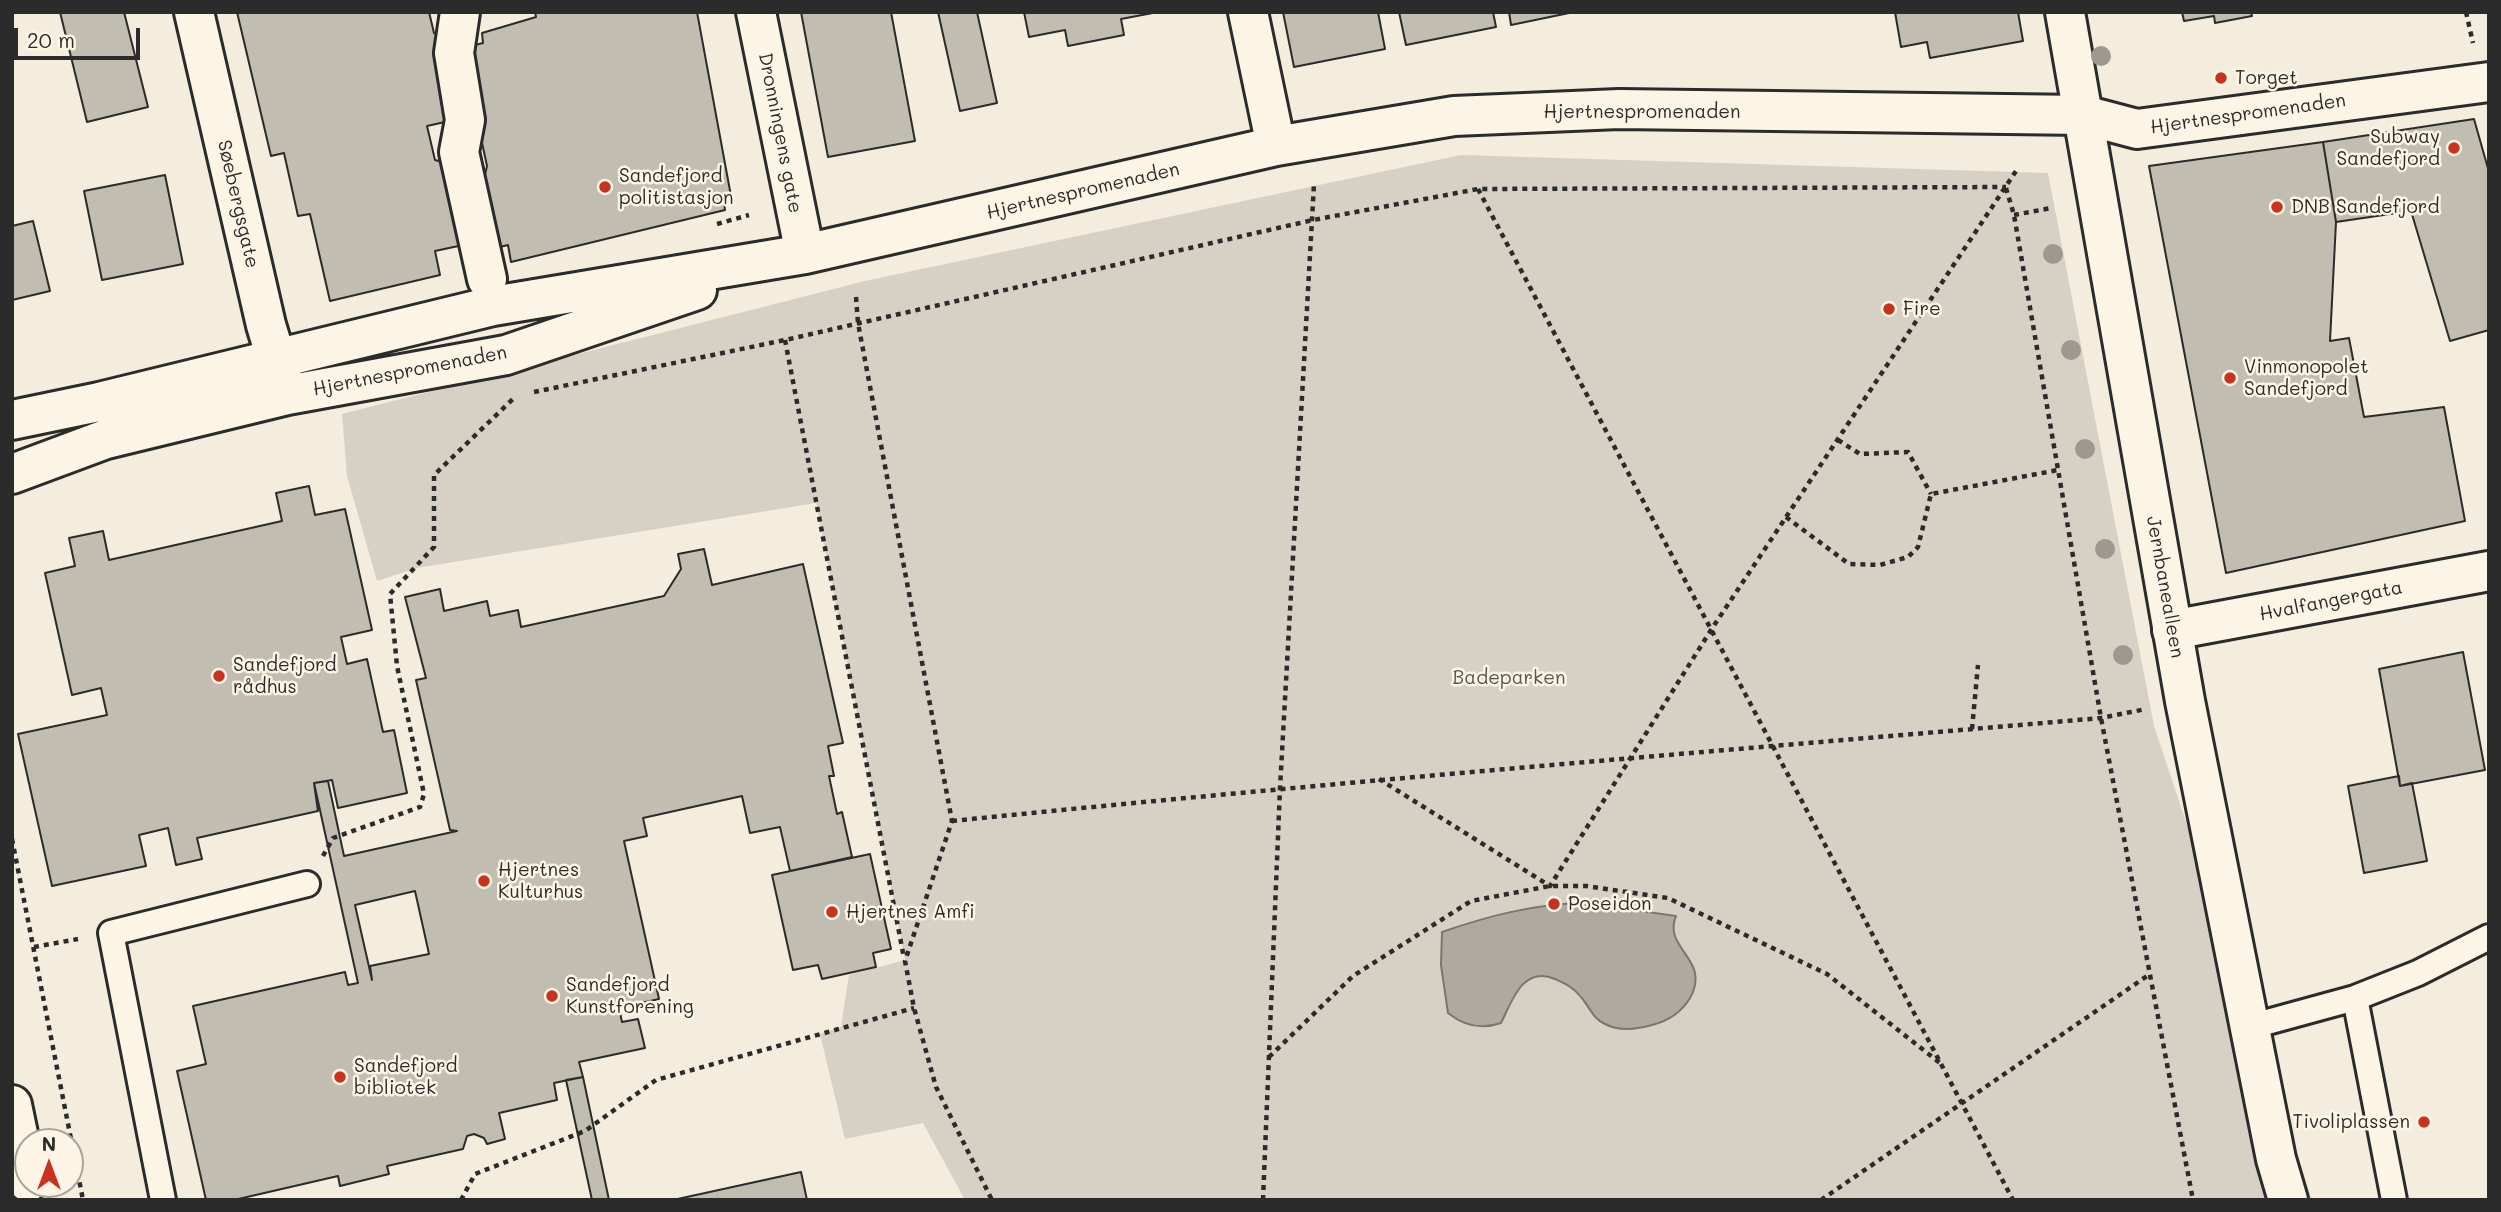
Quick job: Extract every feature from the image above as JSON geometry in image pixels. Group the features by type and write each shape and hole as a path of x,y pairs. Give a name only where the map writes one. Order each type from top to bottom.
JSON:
{"street":[{"name":"Søebergsgate","path":"194,12 266,325 287,395"},
{"path":"460,12 454,53 465,120 459,152 488,279"},
{"name":"Dronningens gate","path":"756,12 805,254"},
{"path":"1248,12 1276,146"},
{"name":"Jernbanealleen","path":"2065,12 2172,630 2249,1027 2276,1159 2288,1200"},
{"name":"Hjertnespromenaden","path":"12,419 493,306 805,254 1276,146 1454,116 1619,109 2084,115 2137,129 2489,82"},
{"name":"Hjertnespromenaden","path":"12,474 106,439 287,395 506,355 805,254"},
{"name":"Hvalfangergata","path":"2172,630 2489,571"},
{"path":"12,1105 17,1128"},
{"name":"Jernbanealleen","path":"2276,1159 2278,1200"}],"lane":[{"path":"163,1200 111,933 307,884"},
{"path":"2249,1027 2355,998 2418,973 2489,937"},
{"path":"2355,998 2393,1200"}],"path":[{"path":"2466,12 2474,44"},
{"path":"1550,886 1629,756 1711,630 2018,168"},
{"path":"1263,1200 1280,788 1314,184"},
{"path":"530,393 785,340 1313,220 1478,190 2006,187"},
{"path":"2006,187 2014,215 2101,718 2193,1200"},
{"path":"1478,190 2013,1200"},
{"path":"2014,215 2051,208"},
{"path":"856,297 858,323 952,821 905,961"},
{"path":"785,340 914,1008 936,1087 992,1200"},
{"path":"307,884 333,838 420,807 424,794 397,666 390,594 434,547 434,475 517,395"},
{"path":"1786,517 1849,564 1880,565 1908,556 1918,547 1931,494 1908,452 1860,454 1838,440"},
{"path":"1931,494 2058,470"},
{"path":"1972,729 1978,665"},
{"path":"952,821 1629,756 1775,748 2101,718 2150,708"},
{"path":"1378,779 1550,886"},
{"path":"12,839 83,1200"},
{"path":"1269,1058 1353,976 1471,901 1550,886 1586,886 1668,898 1826,974 1942,1065"},
{"path":"34,947 111,933"},
{"path":"1821,1200 2150,974"},
{"path":"461,1200 475,1174 585,1131 656,1080 914,1008"}],"green space":[{"name":"Badeparken","path":"1461,155 2048,173 2154,726 2312,1200 965,1200 923,1123 845,1139 820,1034 841,1027 849,975 905,960 816,503 417,568 377,581 347,476 342,414 865,281"}],"shaded area":[{"path":"1584,903 1676,916 1673,927 1675,937 1695,973 1695,985 1690,998 1678,1012 1669,1019 1652,1025 1634,1029 1617,1028 1597,1019 1572,988 1544,976 1527,981 1520,988 1501,1023 1473,1026 1448,1013 1441,965 1442,932 1512,912"}],"building":[{"path":"60,12 124,12 148,107 87,122"},
{"path":"237,12 429,12 434,33 439,35 454,120 427,126 435,160 446,163 468,244 435,251 440,275 330,301 310,214 298,216 284,153 271,156"},
{"path":"535,12 697,12 731,196 724,201 725,210 511,262 508,245 492,249 480,195 487,166 465,63 471,46 483,43 482,33 536,17"},
{"path":"801,12 891,12 915,141 828,157"},
{"path":"938,12 977,12 997,103 960,111"},
{"path":"1024,12 1158,12 1121,19 1124,35 1068,46 1065,30 1029,37"},
{"path":"1283,12 1378,12 1385,49 1294,67"},
{"path":"1399,12 1493,12 1496,27 1406,45"},
{"path":"1509,12 1574,12 1511,25"},
{"path":"1895,12 2018,12 2023,41 1930,58 1927,42 1901,47"},
{"path":"2182,12 2251,12 2252,16 2215,23 2214,16 2184,21"},
{"path":"2474,119 2489,172 2489,330 2450,341 2411,211 2336,222 2323,142"},
{"path":"2323,142 2336,222 2330,341 2349,338 2364,417 2444,407 2465,521 2226,573 2149,166"},
{"path":"165,175 183,264 102,280 84,191"},
{"path":"33,221 50,291 12,300 12,226"},
{"name":"Sandefjord rådhus","path":"309,486 315,515 345,509 372,630 341,637 347,664 367,659 383,732 394,730 407,793 338,808 332,780 314,783 318,811 197,838 202,859 176,865 168,828 139,835 146,866 52,886 18,734 107,715 101,688 72,695 45,573 75,566 69,538 103,531 109,560 282,521 276,493"},
{"name":"Hjertnes Kulturhus","path":"704,549 712,585 803,564 843,743 828,746 834,776 829,776 837,814 842,812 852,857 790,871 780,827 750,833 742,796 643,818 647,836 624,841 659,999 619,1008 622,1022 638,1019 645,1048 579,1062 583,1077 554,1083 557,1100 499,1113 505,1139 487,1144 484,1138 474,1134 467,1136 463,1149 387,1166 389,1174 340,1186 338,1176 234,1200 206,1200 177,1071 206,1064 193,1006 345,972 348,985 358,983 314,783 328,781 344,856 457,831 450,830 416,680 426,678 405,597 440,589 444,611 487,601 490,616 518,610 521,627 664,596 681,569 678,554","holes":["415,891 429,954 370,966 372,980 355,905"]},
{"path":"2463,652 2485,770 2400,786 2379,669"},
{"path":"2399,776 2400,786 2412,783 2427,861 2364,873 2348,786"},
{"name":"Hjertnes Amfi","path":"870,854 891,949 873,953 876,967 822,979 818,965 793,970 772,875"},
{"path":"583,1077 609,1200 592,1200 566,1080"},
{"path":"801,1172 807,1200 673,1200"}],"place":[{"name":"Torget","path":"2221,78"},
{"name":"Subway Sandefjord","path":"2454,148"},
{"name":"Sandefjord politistasjon","path":"605,187"},
{"name":"DNB Sandefjord","path":"2277,207"},
{"name":"Fire","path":"1889,309"},
{"name":"Vinmonopolet Sandefjord","path":"2230,378"},
{"name":"Sandefjord rådhus","path":"219,676"},
{"name":"Hjertnes Kulturhus","path":"484,881"},
{"name":"Poseidon","path":"1554,904"},
{"name":"Hjertnes Amfi","path":"832,912"},
{"name":"Sandefjord Kunstforening","path":"552,996"},
{"name":"Sandefjord bibliotek","path":"340,1077"},
{"name":"Tivoliplassen","path":"2424,1122"}]}
